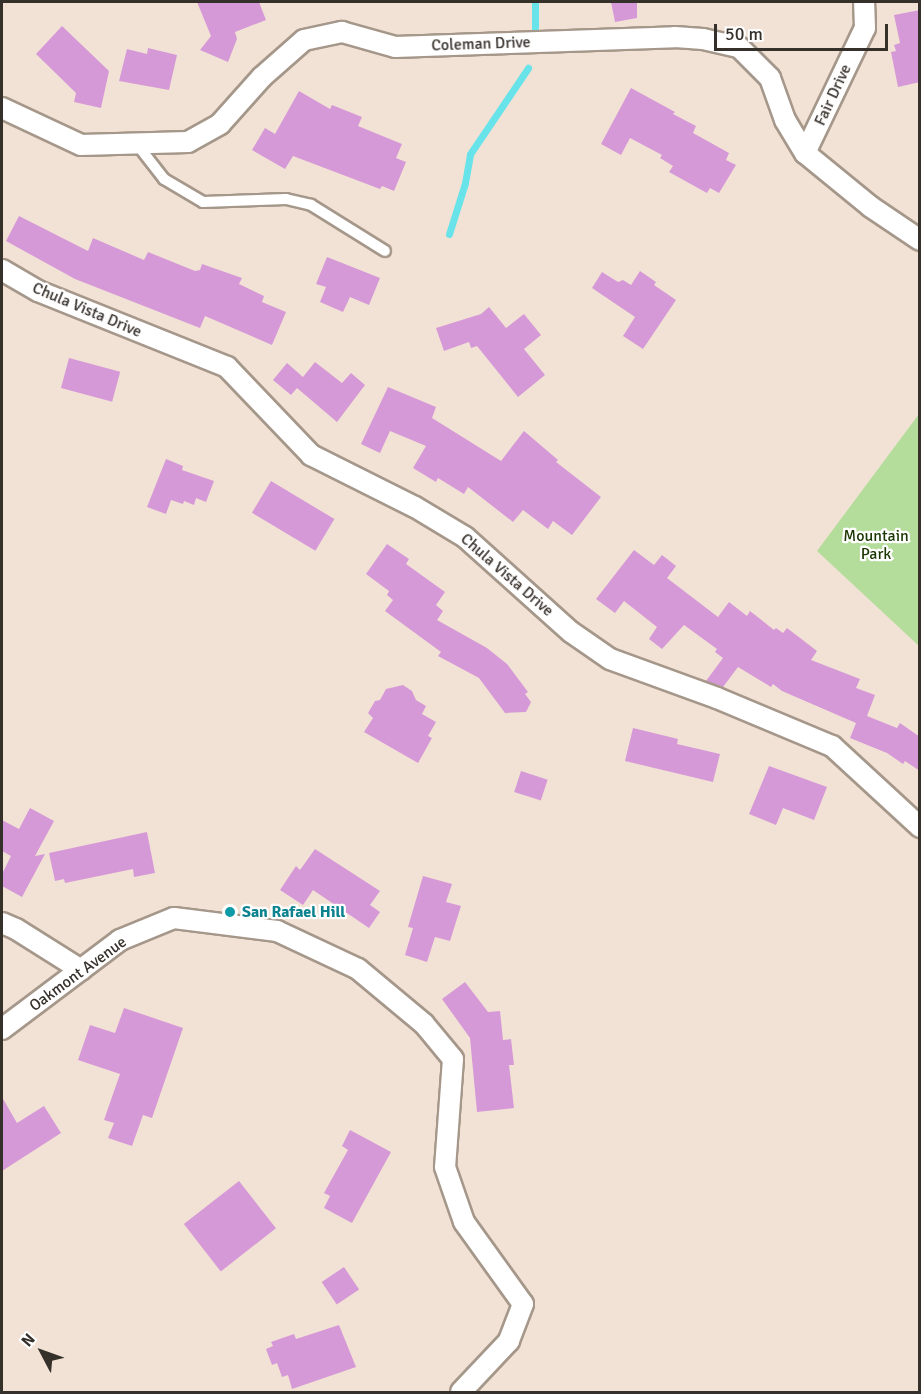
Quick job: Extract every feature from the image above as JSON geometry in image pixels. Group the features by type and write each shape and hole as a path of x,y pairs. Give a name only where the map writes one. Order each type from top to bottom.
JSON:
{"street":[{"name":"Fair Drive","path":"805,153 865,28 864,2"},
{"name":"Coleman Drive","path":"2,108 81,146 188,141 220,124 262,76 304,40 342,32 395,47 675,37 703,39 739,47 770,78 785,120 805,153 872,207 920,240"},
{"name":"Chula Vista Drive","path":"2,270 38,291 227,367 311,455 415,507 465,537 571,632 610,659 717,698 832,746 920,827"},
{"name":"Oakmont Avenue","path":"2,1029 120,940 174,918 277,931 357,969 424,1024 453,1059 445,1167 464,1222 523,1305 509,1341 461,1392"},
{"path":"2,923 81,970"}],"lane":[{"path":"136,143 164,179 202,202 286,199 311,205 385,251"}],"green space":[{"name":"Mountain Park","path":"919,414 919,646 817,551"}],"building":[{"path":"197,2 259,2 266,20 235,32 237,39 228,62 200,50 211,36"},
{"path":"611,2 637,2 637,18 615,22"},
{"path":"920,10 920,82 898,87 891,52 896,51 894,45 900,43 894,15"},
{"path":"62,26 109,71 101,108 74,102 76,93 36,54"},
{"path":"148,48 177,55 169,90 119,81 127,49 147,54"},
{"path":"631,88 675,112 673,114 696,126 693,133 729,153 726,160 736,165 719,193 710,188 707,193 669,172 673,166 660,158 662,155 630,138 621,155 601,144"},
{"path":"299,91 330,109 332,105 362,117 358,126 402,144 396,158 406,162 394,191 382,186 380,189 293,156 285,169 252,150 265,128 275,134"},
{"path":"19,216 88,251 93,238 144,260 148,252 195,271 200,270 202,264 242,278 239,284 264,296 262,302 286,312 272,345 205,316 200,328 75,279 6,241"},
{"path":"327,257 380,278 369,305 350,297 343,312 320,302 326,287 316,284"},
{"path":"640,271 656,282 654,285 676,300 643,349 623,336 635,317 592,288 602,272 618,282 623,280 631,285"},
{"path":"489,307 506,328 524,314 541,335 524,349 545,375 518,397 477,346 471,348 469,342 444,351 436,328 481,314"},
{"path":"69,358 120,372 112,402 61,388"},
{"path":"315,362 342,383 351,373 365,385 337,422 297,388 291,395 273,380 287,363 303,377"},
{"path":"388,387 436,407 432,418 501,461 524,431 558,460 556,462 601,497 572,535 553,521 548,529 523,510 513,522 468,487 464,494 438,478 436,482 413,468 426,446 390,431 380,453 361,444"},
{"path":"166,459 183,466 182,470 214,481 206,502 196,498 194,505 171,500 166,514 147,507"},
{"path":"271,481 334,519 315,551 252,513"},
{"path":"387,544 409,559 406,564 445,592 436,605 443,611 437,620 487,648 507,664 528,692 525,694 531,702 526,712 505,713 479,678 438,656 441,652 385,611 393,600 387,595 389,591 366,574"},
{"path":"634,550 654,565 662,555 676,566 667,578 718,617 729,602 747,616 750,611 774,630 776,628 783,633 787,628 817,651 811,660 860,679 856,688 875,695 867,716 897,728 900,723 920,737 920,771 905,761 903,764 887,753 850,738 856,723 782,691 773,684 771,687 738,667 723,687 706,681 723,658 715,652 717,649 684,625 662,649 649,639 657,627 624,601 615,613 596,599"},
{"path":"403,685 412,691 416,700 426,706 422,714 436,722 428,736 432,738 418,763 364,732 373,718 368,713 375,701 380,700 386,689"},
{"path":"633,728 678,739 677,744 720,754 713,782 625,761"},
{"path":"769,766 827,787 814,820 783,808 776,825 749,814"},
{"path":"521,771 548,780 541,801 514,792"},
{"path":"30,808 54,821 35,856 45,854 22,897 2,886 2,874 11,856 2,851 2,820 19,829"},
{"path":"147,832 155,873 134,877 133,869 65,883 64,879 55,881 49,853"},
{"path":"315,849 380,891 370,905 380,912 369,928 313,890 303,905 280,890 296,866 300,870"},
{"path":"423,876 452,884 446,902 461,906 450,941 435,937 427,962 405,955 413,928 408,927"},
{"path":"465,982 488,1012 500,1011 503,1040 511,1039 514,1065 509,1065 514,1108 477,1112 470,1038 442,999"},
{"path":"124,1008 183,1028 152,1118 143,1115 132,1146 108,1138 114,1123 104,1120 120,1074 78,1060 90,1025 115,1033"},
{"path":"2,1097 17,1123 44,1106 61,1133 2,1171"},
{"path":"350,1130 391,1152 352,1223 324,1208 330,1196 324,1193 348,1150 342,1146"},
{"path":"239,1181 276,1228 221,1271 184,1224"},
{"path":"344,1267 359,1289 337,1304 322,1282"},
{"path":"339,1325 356,1367 292,1389 288,1375 282,1377 277,1363 272,1365 266,1349 273,1346 271,1342 294,1334 296,1339"}],"waterway":[{"path":"535,2 535,28"},
{"path":"449,234 465,183 470,154 528,68"}],"place":[{"name":"San Rafael Hill","path":"230,912"}]}
